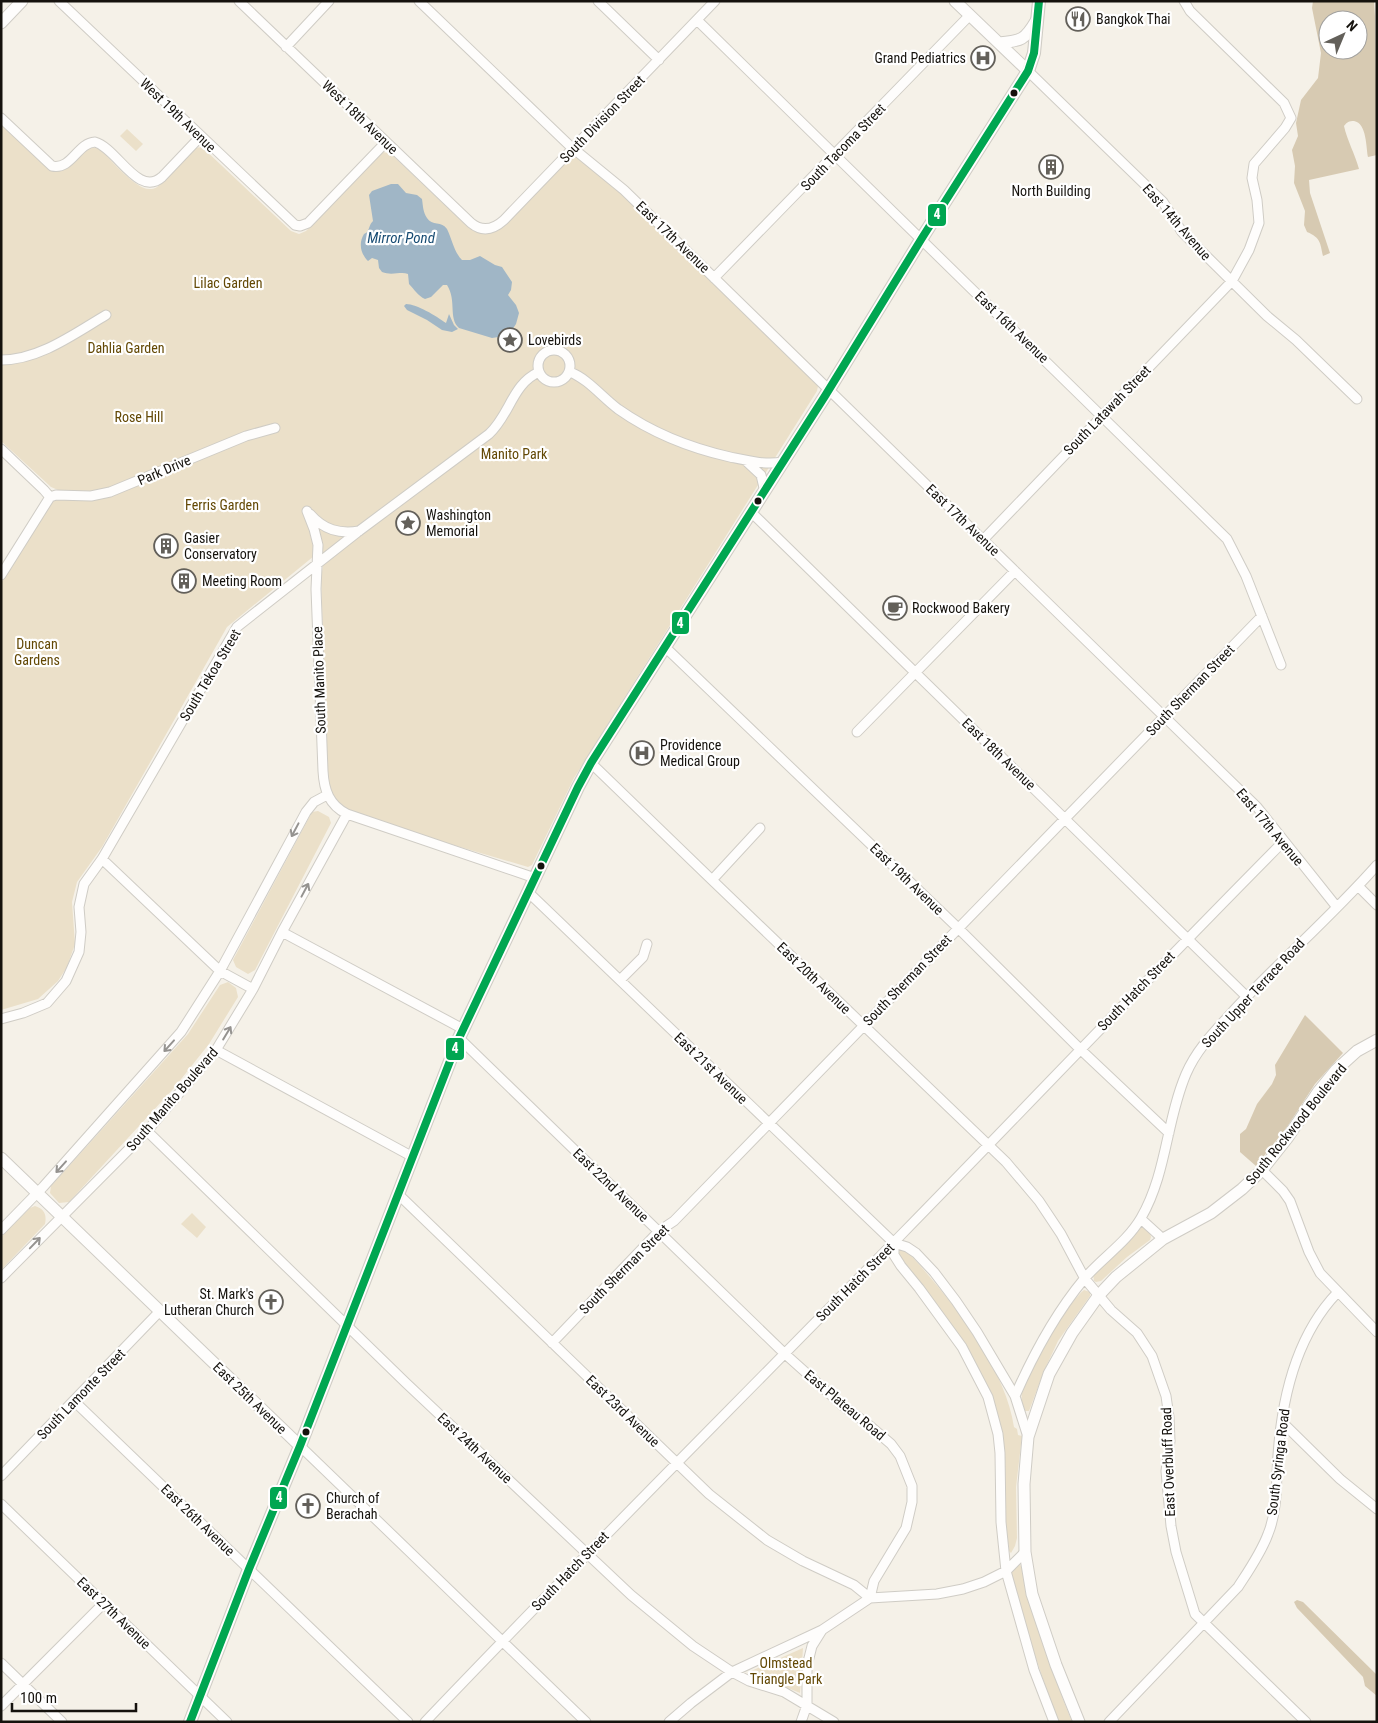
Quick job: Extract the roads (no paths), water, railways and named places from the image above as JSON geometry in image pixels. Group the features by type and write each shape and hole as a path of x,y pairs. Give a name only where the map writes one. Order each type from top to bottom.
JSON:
{"main road":[{"path":"190,1722 461,1034 578,787 591,763 830,389 922,238 1028,71 1034,53 1038,1"}],"street":[{"path":"1,23 22,1"},
{"name":"West 19th Avenue","path":"59,1 291,222 300,226 308,223 386,142"},
{"name":"West 18th Avenue","path":"239,1 473,225 484,229"},
{"path":"286,46 329,1"},
{"name":"East 17th Avenue","path":"419,1 573,149 618,184 1164,716 1257,808 1336,906"},
{"path":"598,1 659,60"},
{"name":"South Division Street","path":"484,229 495,227 504,220 715,1"},
{"name":"East 14th Avenue","path":"956,1 1163,202 1182,232 1267,316 1296,340 1357,399"},
{"name":"South Latawah Street","path":"983,540 1232,281 1249,250 1259,223 1257,200 1252,178 1254,164 1285,128 1291,118 1284,103 1190,11 1184,1"},
{"name":"South Tacoma Street","path":"714,278 970,15"},
{"name":"East 16th Avenue","path":"697,20 1227,538 1246,576 1281,665"},
{"path":"999,43 1024,39 1037,20"},
{"path":"1,118 50,164 59,166 68,162 85,145 95,142 104,146 140,180 150,184 162,178 201,136"},
{"path":"1,360 21,358 41,351 106,316"},
{"path":"553,349 562,351 569,358 570,372 564,379 555,382 546,380 539,372 539,359 545,352 553,349"},
{"name":"South Tekoa Street","path":"1,1019 23,1013 47,1003 66,981 79,952 81,932 79,907 84,884 102,859 237,627 359,531 492,431 520,387 528,378 539,372"},
{"path":"570,372 582,378 604,398 626,414 659,434 693,448 744,460 763,464 783,462"},
{"name":"Park Drive","path":"50,497 58,495 92,496 110,492 246,436 275,428"},
{"path":"1,449 43,488 50,497 1,575"},
{"path":"744,460 761,474 764,492"},
{"name":"South Manito Place","path":"327,795 323,771 316,589 318,540 307,511 320,524 330,530 359,531"},
{"name":"East 18th Avenue","path":"751,512 1247,996"},
{"path":"857,732 1015,571"},
{"name":"South Sherman Street","path":"552,1342 659,1232 674,1221 1262,616"},
{"name":"East 19th Avenue","path":"665,647 1169,1133"},
{"name":"East 20th Avenue","path":"591,763 1006,1162 1039,1201 1061,1234 1084,1279 1099,1295"},
{"path":"1,1230 37,1193 182,1032 220,971 306,812 314,802 327,795 336,807 348,814 535,878"},
{"name":"South Manito Boulevard","path":"1,1278 147,1131 216,1050 253,989 282,932 348,814"},
{"path":"712,880 760,828"},
{"name":"South Hatch Street","path":"425,1722 676,1463 894,1243 1187,938 1283,842"},
{"path":"102,859 220,971 253,989"},
{"name":"South Upper Terrace Road","path":"1015,1396 1048,1331 1084,1279 1126,1238 1141,1219 1158,1180 1186,1074 1202,1045 1247,996 1377,865"},
{"path":"1358,886 1377,905"},
{"name":"East 21st Avenue","path":"528,892 894,1243"},
{"name":"East 22nd Avenue","path":"282,932 461,1034 659,1232 784,1353"},
{"path":"620,980 643,957 647,944"},
{"name":"South Rockwood Boulevard","path":"1079,1722 1056,1665 1032,1594 1025,1552 1024,1484 1028,1437 1049,1374 1072,1333 1099,1295 1116,1276 1163,1239 1211,1213 1227,1202 1262,1170 1336,1070 1357,1051 1377,1040"},
{"path":"216,1050 413,1156"},
{"name":"East 24th Avenue","path":"147,1131 346,1325 649,1611 693,1646 732,1672 749,1681 784,1692 834,1722"},
{"name":"East 25th Avenue","path":"1,1158 586,1722"},
{"path":"1262,1170 1283,1191 1290,1201 1313,1262 1320,1273 1337,1293 1377,1332"},
{"name":"East 23rd Avenue","path":"398,1194 709,1494 762,1536 803,1561 854,1585 870,1598"},
{"path":"1141,1219 1163,1239"},
{"path":"1028,1437 1015,1396 977,1332 939,1279 916,1253 907,1247 894,1243 894,1255 962,1348 988,1397 998,1434 1000,1453 1001,1522 1006,1571 1034,1670 1054,1722"},
{"name":"South Syringa Road","path":"1109,1722 1238,1587 1253,1565 1269,1533 1277,1481 1282,1422 1292,1374 1300,1351 1316,1318 1337,1293"},
{"name":"East Overbluff Road","path":"1099,1295 1111,1310 1142,1339 1160,1375 1169,1417 1170,1441 1166,1471 1171,1526 1176,1552 1195,1614 1306,1722"},
{"name":"South Lamonte Street","path":"1,1476 160,1311"},
{"name":"East Plateau Road","path":"784,1353 813,1380 891,1444 900,1456 912,1486 912,1502 906,1528 874,1581 870,1598"},
{"name":"East 26th Avenue","path":"74,1401 408,1722"},
{"path":"1282,1422 1340,1479 1377,1509"},
{"name":"East 27th Avenue","path":"1,1504 227,1722"},
{"path":"670,1722 691,1703 732,1672 822,1630 870,1598 902,1598 963,1589 984,1582 1006,1571 1025,1552"},
{"path":"1,1706 104,1603"},
{"path":"801,1722 807,1705 807,1666 812,1646 822,1630"},
{"path":"1,1663 62,1722"}],"water":[{"name":"Mirror Pond","path":"391,184 398,184 406,193 417,195 422,199 427,218 447,229 455,249 462,260 470,260 480,256 502,267 512,282 508,295 516,305 519,313 516,324 510,333 505,336 492,338 459,328 454,319 452,297 447,285 443,285 431,297 425,299 409,284 408,274 382,272 379,268 378,260 372,258 368,261 362,252 361,245 364,234 373,221 369,195 372,191"},
{"path":"406,304 421,308 446,323 449,314 458,329 452,332 442,330 407,310 404,306"}],"place":[{"name":"Bangkok Thai","path":"1078,19"},
{"name":"Grand Pediatrics","path":"983,58"},
{"name":"North Building","path":"1051,167"},
{"name":"Lovebirds","path":"510,340"},
{"name":"Washington Memorial","path":"408,523"},
{"name":"Gasier Conservatory","path":"166,546"},
{"name":"Meeting Room","path":"184,581"},
{"name":"Rockwood Bakery","path":"895,608"},
{"name":"Providence Medical Group","path":"642,753"},
{"name":"St. Mark's Lutheran Church","path":"271,1302"},
{"name":"Church of Berachah","path":"308,1506"}],"park label":[{"name":"Lilac Garden","path":"228,283"},
{"name":"Dahlia Garden","path":"126,348"},
{"name":"Rose Hill","path":"139,417"},
{"name":"Manito Park","path":"514,454"},
{"name":"Ferris Garden","path":"222,505"},
{"name":"Duncan Gardens","path":"37,652"},
{"name":"Olmstead Triangle Park","path":"786,1672"}]}
